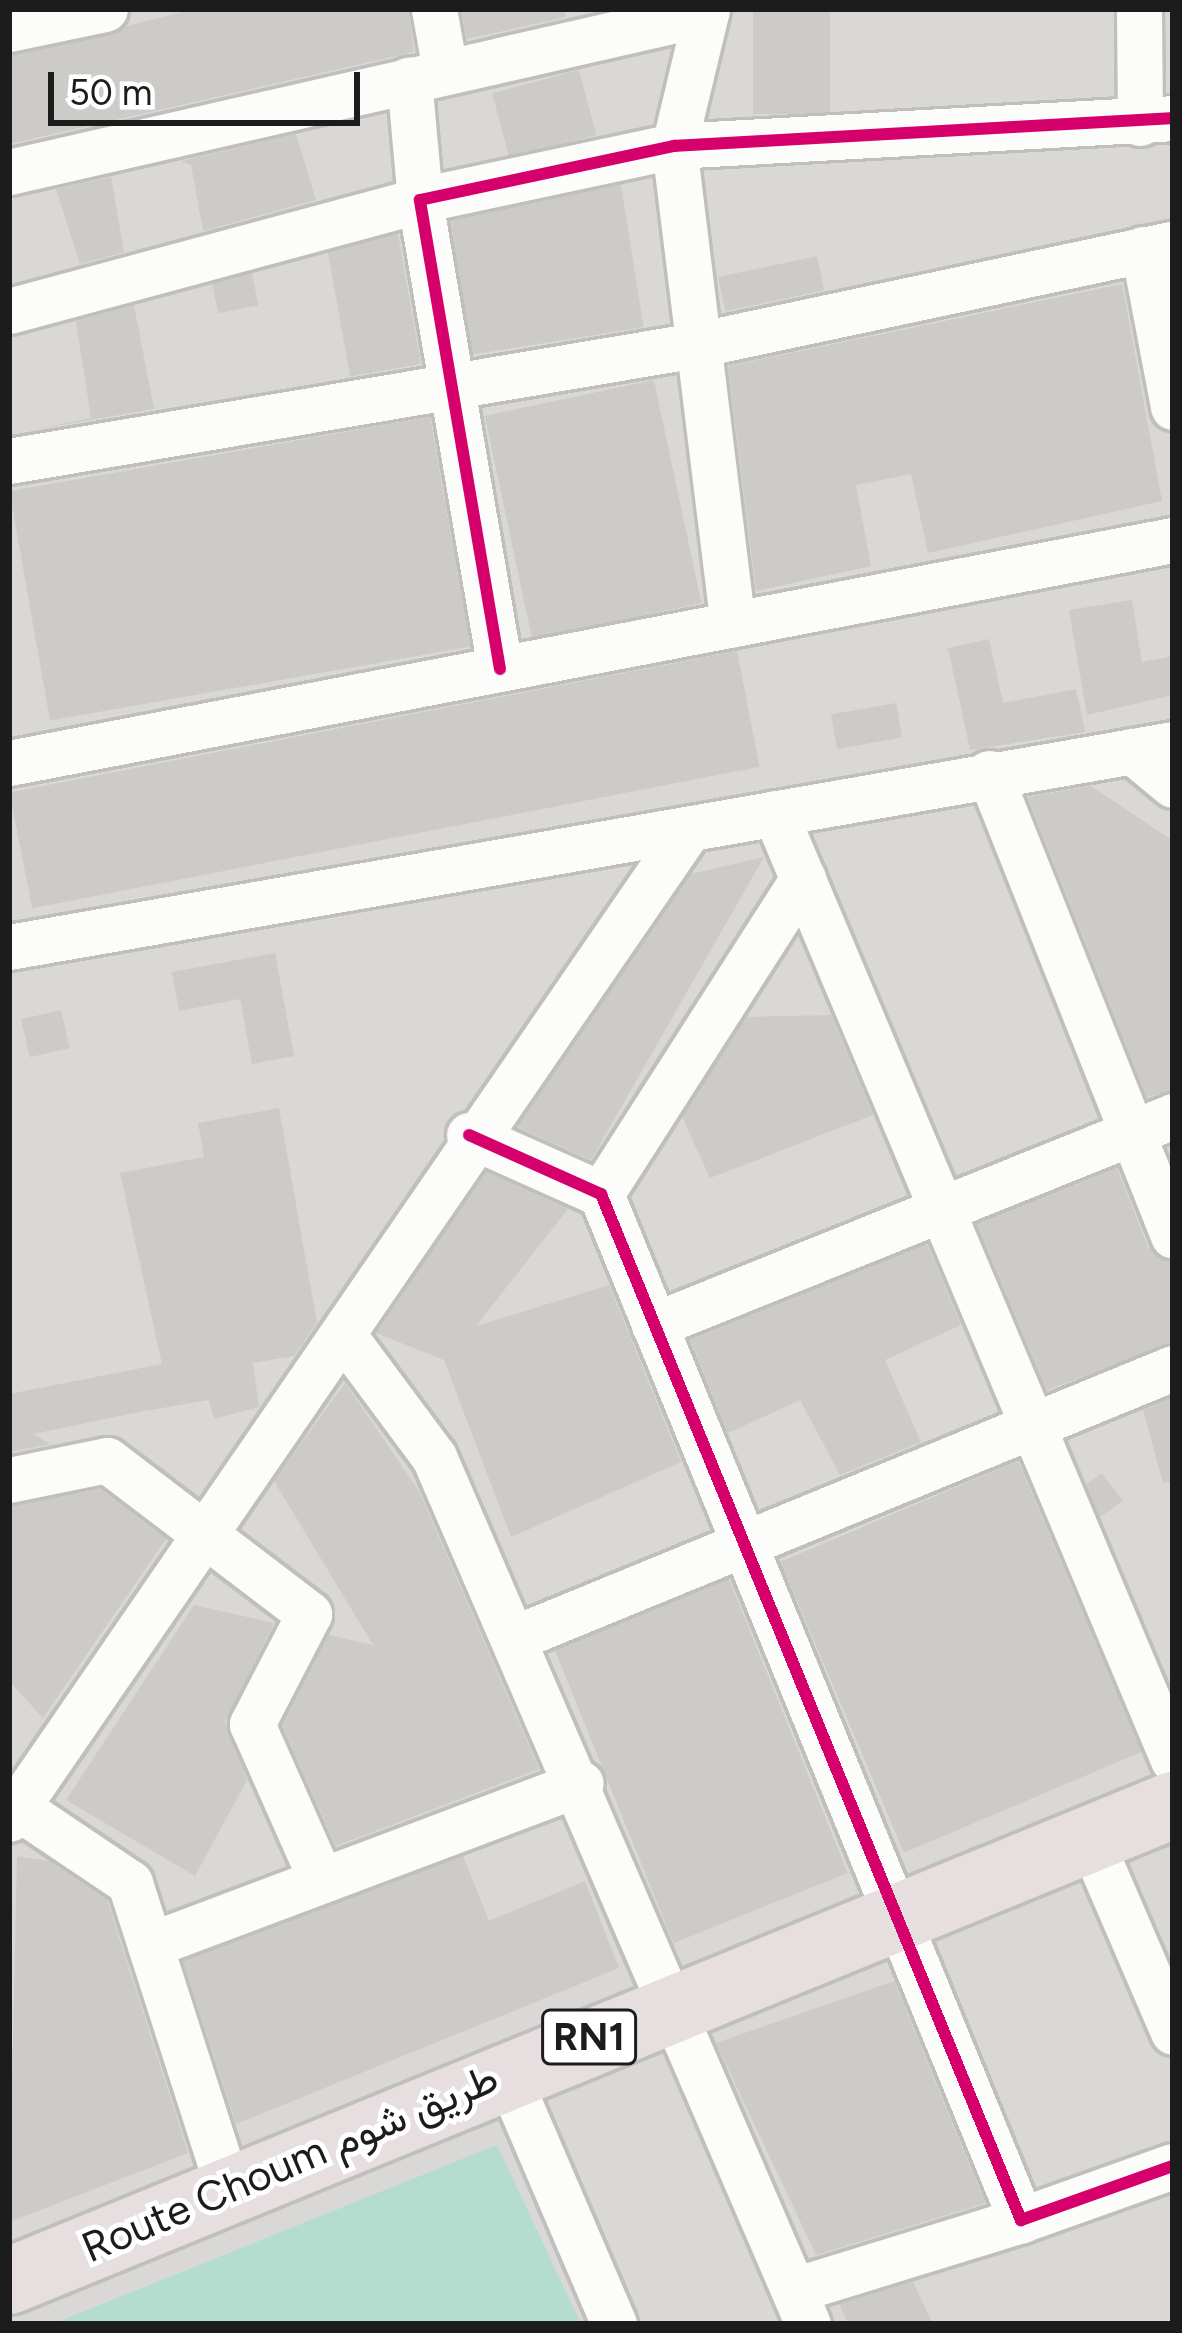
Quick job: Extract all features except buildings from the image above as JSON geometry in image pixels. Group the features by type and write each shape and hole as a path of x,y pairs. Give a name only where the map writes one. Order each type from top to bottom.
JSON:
{"highway":[{"name":"Route Choum طريق شوم","path":"9,2281 677,2000 1173,1805"}],"street":[{"path":"9,29 105,9"},
{"path":"434,9 420,200 447,386 500,669"},
{"path":"9,311 420,200 674,146 1156,121 1138,9"},
{"path":"9,172 706,11 674,146 733,625"},
{"path":"9,461 696,345 1158,247 1173,407"},
{"path":"9,763 1173,540"},
{"path":"9,947 1152,747 1173,785"},
{"path":"988,773 1128,1134 1173,1236"},
{"path":"775,813 1173,1760"},
{"path":"228,2189 130,1883 17,1796 202,1528 344,1336 470,1135 689,829"},
{"path":"601,1195 803,878"},
{"path":"654,1325 1173,1116"},
{"path":"470,1135 601,1195 892,1916 1021,2220"},
{"path":"344,1336 434,1456 677,2000 801,2307 1173,2166"},
{"path":"517,1636 1173,1368"},
{"path":"9,1480 106,1460 202,1528 309,1614 252,1724 321,1880"},
{"path":"150,1945 580,1783"},
{"path":"1090,1839 1173,2032"},
{"path":"506,2072 614,2324"}],"shaded area":[{"path":"9,9 1173,9 1173,2324 9,2324"}],"green space":[{"path":"497,2145 581,2324 52,2324"}],"cycle path":[{"path":"500,669 420,200 674,146 1173,118"},
{"path":"469,1135 601,1194 1021,2220 1173,2166"}]}
